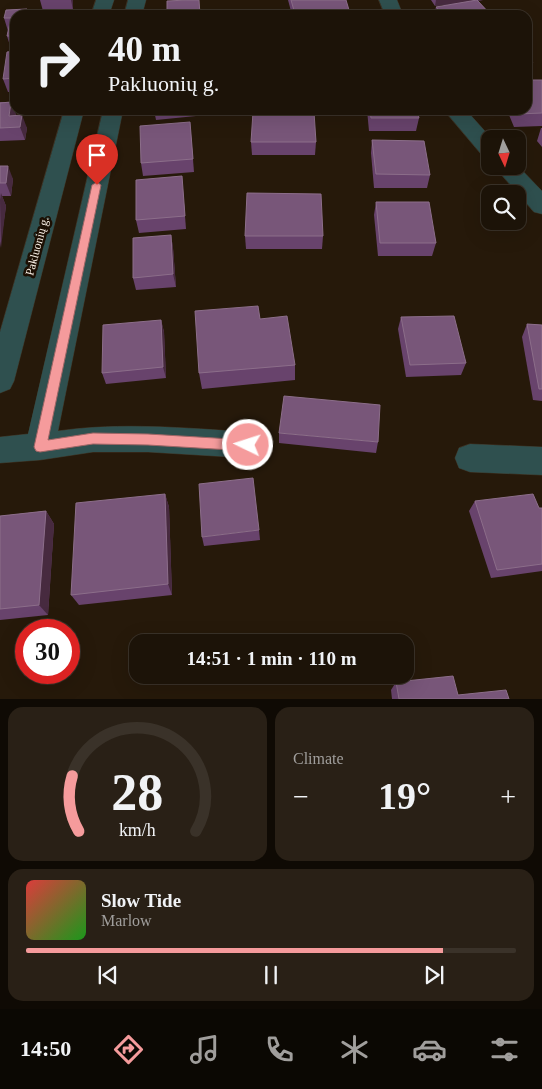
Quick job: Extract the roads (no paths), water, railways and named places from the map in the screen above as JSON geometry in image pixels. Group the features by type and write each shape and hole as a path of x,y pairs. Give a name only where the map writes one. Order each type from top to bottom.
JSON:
{"street":[{"name":"Pakluonių g.","path":"0,381 73,115"},
{"path":"40,447 112,115"},
{"path":"458,115 481,140"},
{"path":"513,175 542,206"},
{"path":"0,450 40,447 93,439 148,439 248,445"},
{"path":"470,458 542,461"}]}
